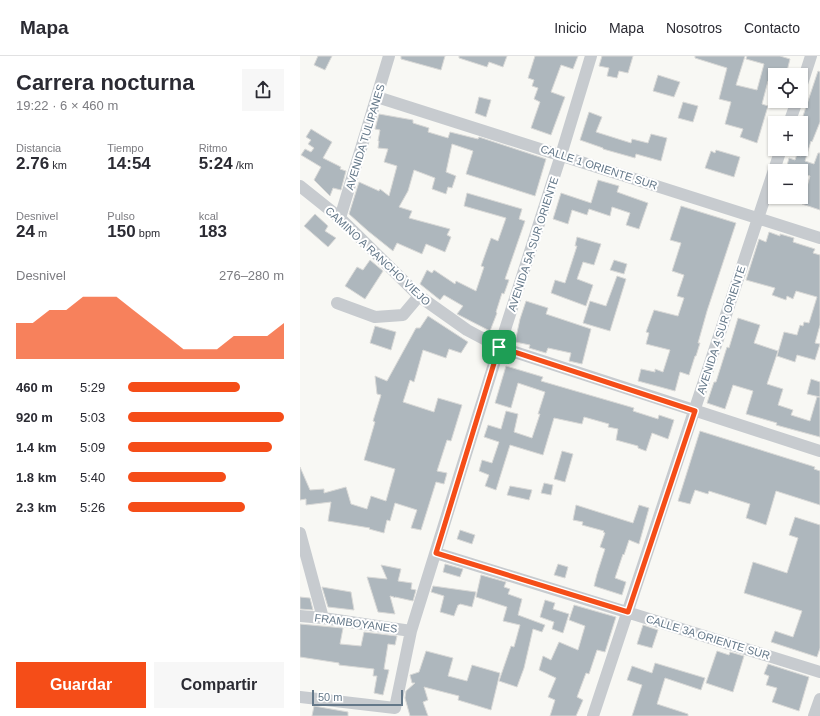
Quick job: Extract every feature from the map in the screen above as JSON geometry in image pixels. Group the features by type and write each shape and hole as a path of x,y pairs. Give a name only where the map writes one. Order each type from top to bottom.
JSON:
{"street":[{"name":"AVENIDA TULIPANES","path":"340,218 389,56"},
{"name":"AVENIDA 5A SUR ORIENTE","path":"300,697 395,708 411,631 499,347 561,156 591,56"},
{"path":"807,68 811,56"},
{"name":"CALLE 1 ORIENTE SUR","path":"377,97 820,238"},
{"name":"AVENIDA 4 SUR ORIENTE","path":"593,716 779,156"},
{"name":"CAMINO A RANCHO VIEJO","path":"300,186 340,218 419,296 467,330 499,347 820,451"},
{"path":"337,302 376,317 388,317 403,315 419,296"},
{"path":"300,533 323,618"},
{"name":"CALLE 3A ORIENTE SUR","path":"436,553 820,672"},
{"name":"FRAMBOYANES","path":"300,616 411,631"},
{"path":"814,716 820,699"}],"building":[{"path":"318,56 332,56 325,70 314,65"},
{"path":"401,56 445,56 441,70 401,59"},
{"path":"459,56 507,56 503,67 489,62 487,67 459,58"},
{"path":"535,56 578,56 573,69 561,65 551,92 565,97 551,135 531,128 540,102 534,99 538,88 532,86 534,80 528,78"},
{"path":"602,56 633,56 628,73 619,71 617,78 607,76 609,68 599,66"},
{"path":"695,56 745,56 736,85 757,90 764,64 746,59 747,56 780,56 790,59 788,68 768,68 768,81 762,104 768,106 757,143 740,137 743,129 725,124 731,102 719,99 727,68 695,58"},
{"path":"818,71 820,72 820,122 808,151 808,116 803,116 806,108 808,108 808,101"},
{"path":"658,75 680,82 674,97 653,91"},
{"path":"479,97 491,100 486,117 475,113"},
{"path":"683,102 698,106 693,122 678,118"},
{"path":"589,112 602,117 596,132 631,143 632,139 648,143 651,134 667,138 661,161 636,154 635,158 603,149 580,140"},
{"path":"379,114 413,120 413,123 429,128 428,132 448,138 450,132 478,139 479,137 546,159 535,196 466,174 473,151 452,144 446,172 456,176 452,188 448,187 446,194 432,189 435,178 414,170 408,191 399,207 412,211 409,218 450,229 447,235 451,237 445,252 426,244 422,254 397,243 393,251 349,214 359,182 379,191 380,189 389,196 397,166 384,162 388,149 378,148 380,130 375,129"},
{"path":"311,129 332,142 323,158 341,167 340,169 346,171 341,190 333,188 330,196 314,180 321,167 301,155 305,149 311,152 314,148 308,144 311,140 306,137"},
{"path":"716,150 740,157 734,177 705,168 711,151 715,153"},
{"path":"818,153 820,153 820,210 802,204 808,204 808,183 810,176 808,176 808,164 787,164 789,158 795,160 796,156 806,156 805,161 814,164"},
{"path":"598,180 619,186 617,192 648,203 639,229 626,225 630,213 612,207 610,216 589,209 587,215 572,210 568,224 553,219 561,193 591,203"},
{"path":"467,193 522,209 519,219 525,221 505,279 509,280 504,294 502,293 496,312 497,313 490,331 457,314 463,306 444,295 440,300 420,284 427,270 432,273 434,270 455,284 456,281 476,291 484,267 481,266 491,238 498,241 506,218 464,206"},
{"path":"681,206 736,223 707,311 696,356 689,375 680,372 675,391 638,381 641,369 655,372 655,369 663,372 670,350 646,344 649,333 646,332 654,310 678,316 684,298 677,296 684,275 672,271 681,243 670,240"},
{"path":"315,214 328,226 325,231 336,238 328,247 304,226"},
{"path":"769,232 780,236 780,234 794,238 793,242 815,249 813,253 820,255 820,325 815,343 820,344 815,360 797,355 795,362 777,356 784,332 797,335 800,325 803,326 804,322 809,323 817,297 796,291 793,299 787,296 786,300 772,295 775,288 746,280 759,239 766,242"},
{"path":"577,237 601,244 594,265 583,262 577,279 593,285 586,306 551,293 555,280 565,283 577,246 575,246"},
{"path":"370,260 383,271 365,299 345,286 357,267 363,270"},
{"path":"614,260 627,264 624,274 610,270"},
{"path":"617,276 626,279 610,331 583,323 590,301 606,306"},
{"path":"526,301 548,308 546,314 591,329 582,364 569,361 571,353 548,348 546,353 529,348 530,345 515,342"},
{"path":"428,316 468,342 461,353 449,349 446,358 423,350 414,382 410,380 403,402 434,412 438,398 462,405 451,441 447,440 437,471 447,473 444,484 436,482 421,530 411,528 417,510 395,503 390,521 387,520 384,533 369,529 370,528 328,521 331,502 306,505 306,499 300,500 300,467 310,490 324,489 324,493 346,487 351,504 367,509 371,496 386,501 395,469 364,460 381,395 377,394 375,376 387,381 416,328 420,328"},
{"path":"738,318 760,325 754,343 778,351 767,384 783,389 778,405 793,410 791,415 810,421 817,397 820,397 820,437 776,425 777,423 746,414 753,391 733,385 725,409 707,403 714,382 716,382 727,347 729,348"},
{"path":"375,326 396,332 391,350 370,343"},
{"path":"506,366 543,377 541,381 634,408 633,411 658,419 659,415 674,420 668,439 652,433 646,451 638,448 638,446 616,440 618,429 608,427 609,424 584,417 582,424 554,418 543,455 510,445 496,490 485,486 489,475 479,471 482,460 492,463 499,442 484,437 488,425 501,429 506,411 518,414 514,432 532,438 545,392 518,383 511,408 495,403"},
{"path":"811,379 820,382 820,397 807,394"},
{"path":"700,431 815,467 814,469 820,471 820,505 776,491 766,525 746,518 750,504 709,491 708,494 695,490 690,504 678,501"},
{"path":"562,451 573,454 565,482 554,479"},
{"path":"544,483 553,485 551,495 541,493"},
{"path":"510,486 532,490 529,500 507,495"},
{"path":"576,505 633,523 639,505 649,508 639,544 629,540 615,578 626,582 622,595 594,586 605,549 600,547 605,533 603,532 604,531 582,525 583,522 573,520"},
{"path":"795,517 820,525 820,648 817,657 771,642 775,631 793,637 802,611 744,593 753,562 787,573 798,538 789,535"},
{"path":"460,530 475,535 472,544 457,539"},
{"path":"445,564 463,569 460,577 443,572"},
{"path":"558,564 568,567 565,578 554,575"},
{"path":"381,565 401,569 398,581 412,583 411,589 416,590 413,601 390,596 395,614 378,612 367,577 387,579"},
{"path":"481,575 506,582 504,587 510,589 508,594 522,599 518,615 545,625 542,632 533,629 524,668 517,687 499,681 511,646 514,647 520,625 503,621 507,607 476,597"},
{"path":"433,586 476,592 472,607 460,604 458,605 454,616 440,612 444,596 431,592"},
{"path":"322,587 351,592 354,610 328,607"},
{"path":"300,597 310,598 313,610 300,609"},
{"path":"545,600 555,603 553,609 569,614 563,633 552,629 554,622 540,617"},
{"path":"574,605 616,617 605,652 597,650 589,674 586,673 577,697 583,700 576,716 550,716 555,700 548,697 556,678 539,670 543,656 551,660 559,642 578,650 585,626 569,620"},
{"path":"300,624 343,628 340,644 361,646 364,632 397,636 395,645 388,644 384,669 389,670 383,695 374,693 377,676 373,676 374,669 339,665 339,663 300,657"},
{"path":"643,625 658,630 652,648 637,644"},
{"path":"426,651 453,658 448,676 467,681 472,665 500,673 491,710 458,700 459,696 424,687 428,700 423,702 428,716 410,716 405,698 406,691 415,683 412,683 410,675 419,672"},
{"path":"717,651 729,655 730,652 744,656 733,692 706,683"},
{"path":"655,663 705,678 701,690 665,678 657,704 688,714 688,716 632,716 642,685 627,680 632,666 652,673"},
{"path":"768,664 809,677 799,711 772,702 777,688 766,685 769,676 764,674"},
{"path":"314,706 348,712 348,716 312,716"}],"route":[{"path":"499,347 695,411 628,612 436,553 499,347"}]}
